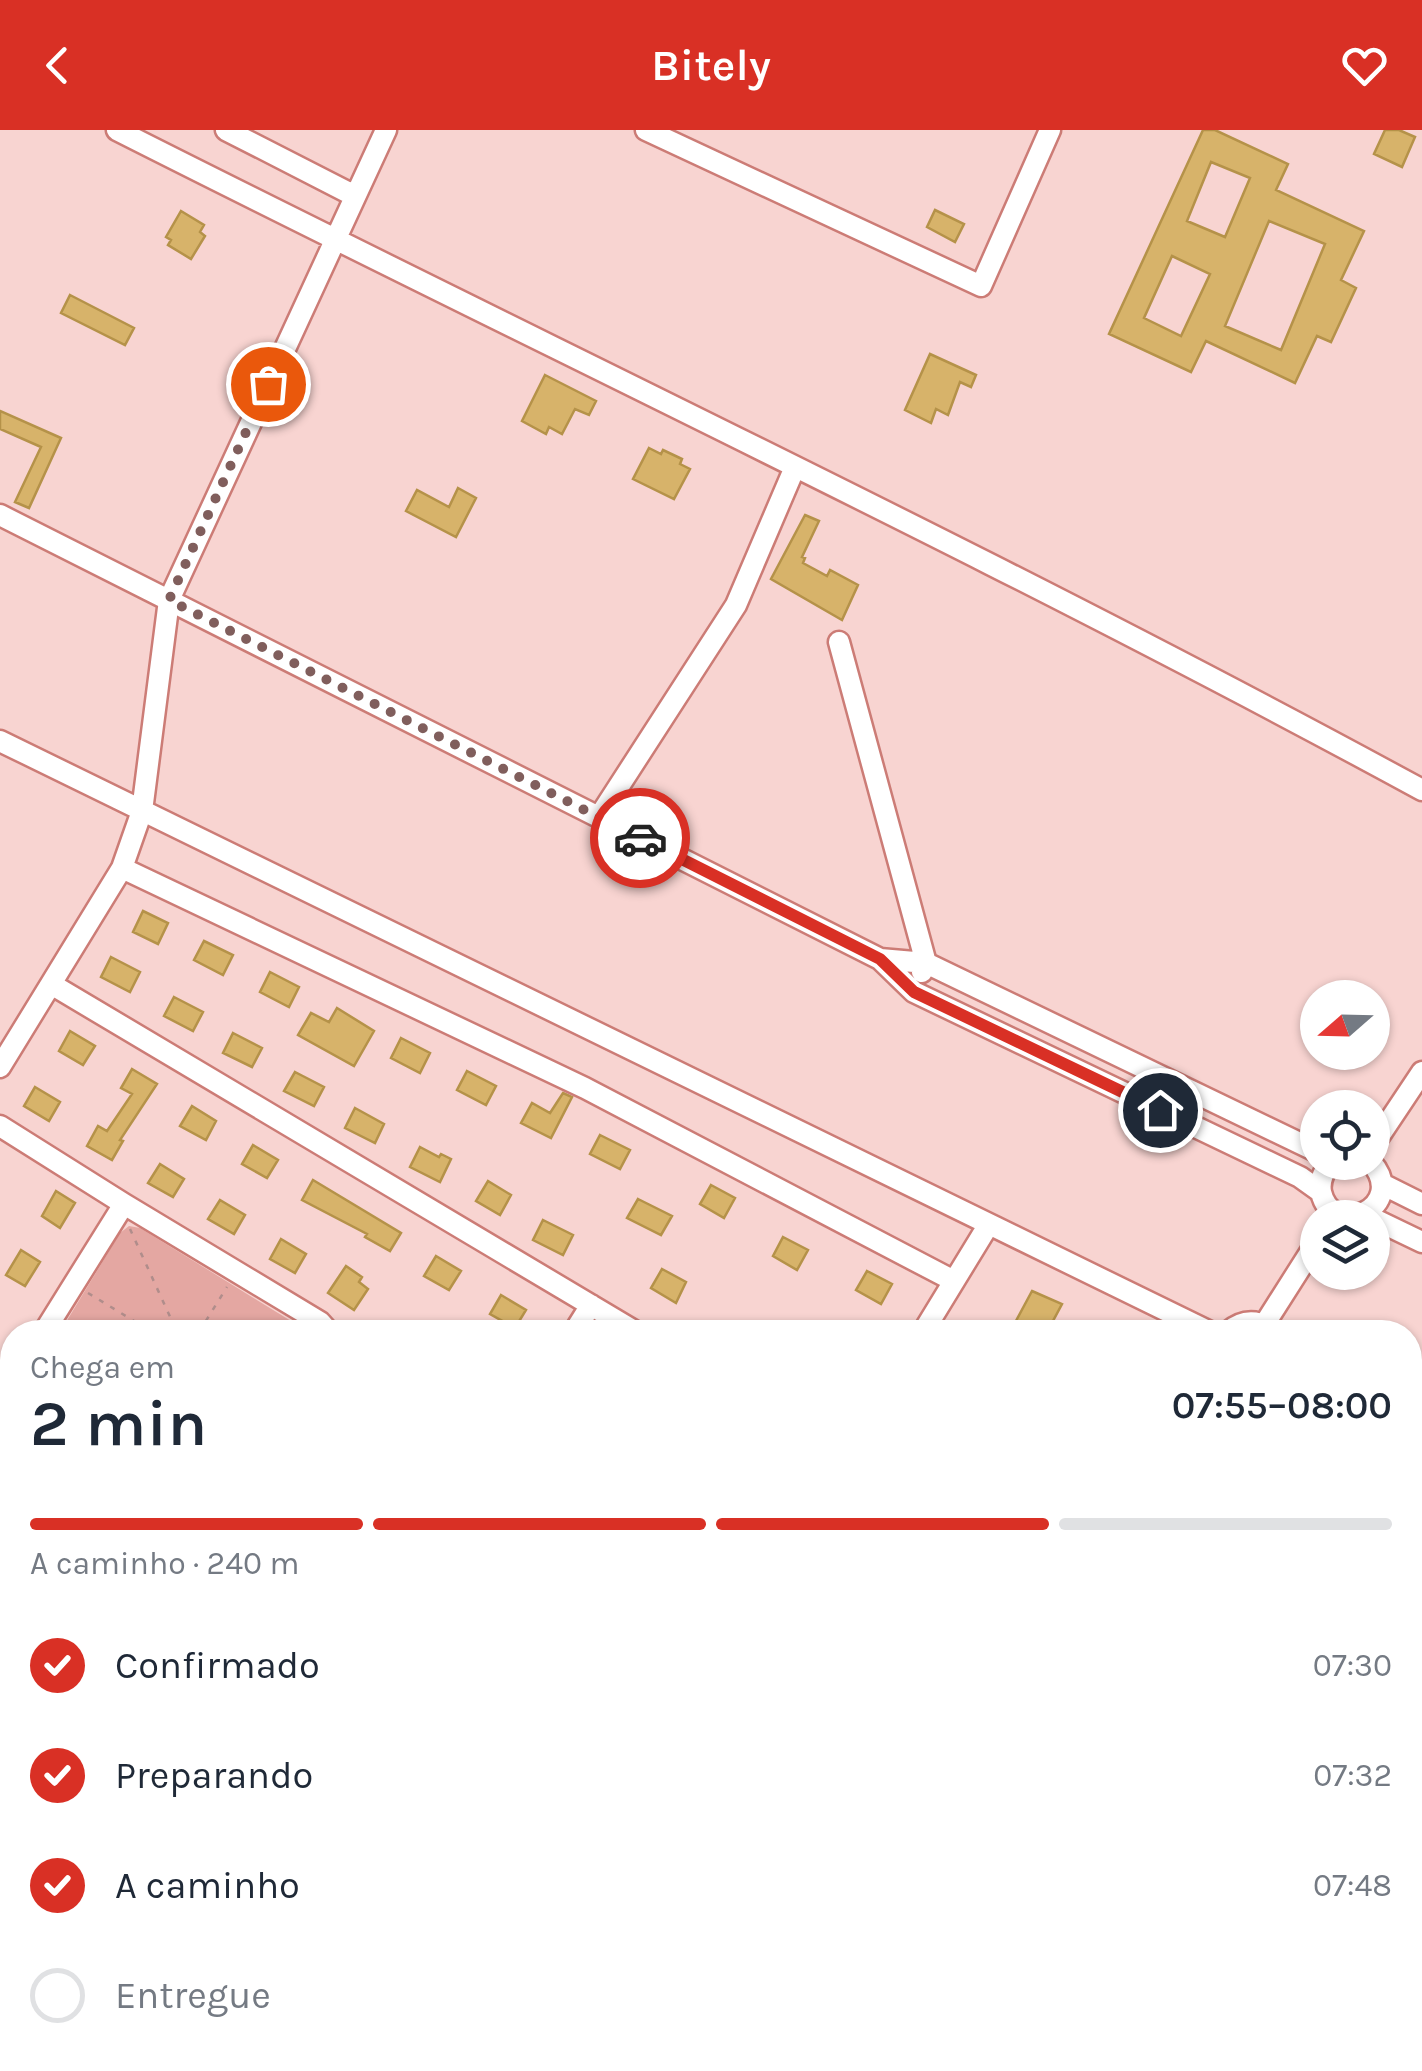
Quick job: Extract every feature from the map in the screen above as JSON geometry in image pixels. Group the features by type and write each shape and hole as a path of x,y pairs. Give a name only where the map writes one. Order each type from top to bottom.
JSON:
{"street":[{"path":"117,130 795,467 1291,719 1422,790"},
{"path":"226,130 356,196"},
{"path":"0,1067 122,868 142,811 169,600 386,130"},
{"path":"646,130 981,286 1050,130"},
{"path":"598,817 736,606 795,467"},
{"path":"0,515 880,959 914,992 1300,1177 1321,1192"},
{"path":"838,642 926,964 914,992"},
{"path":"0,741 1185,1320"},
{"path":"122,868 585,1088 954,1281"},
{"path":"880,959 926,964 1300,1143"},
{"path":"51,984 616,1320"},
{"path":"1390,1120 1422,1072"},
{"path":"0,1126 317,1320"},
{"path":"1322,1180 1324,1200"},
{"path":"1378,1200 1381,1180"},
{"path":"1382,1184 1422,1204"},
{"path":"52,1320 124,1204"},
{"path":"930,1320 989,1224"},
{"path":"1390,1226 1422,1242"},
{"path":"1274,1320 1300,1273"},
{"path":"582,1320 591,1305"}],"path":[{"path":"129,1226 172,1320"},
{"path":"206,1320 236,1270"},
{"path":"74,1284 132,1320"}],"shaded area":[{"path":"129,1226 140,1228 290,1320 67,1320 120,1233"}],"building":[{"path":"1203,130 1215,130 1288,164 1276,190 1364,231 1341,280 1356,288 1331,342 1317,336 1295,383 1206,341 1191,372 1109,334","holes":["1211,162 1250,178 1225,237 1187,221","1269,221 1325,244 1281,350 1225,326","1172,256 1210,274 1181,336 1144,318"]},
{"path":"1385,130 1399,130 1415,137 1402,167 1374,154"},
{"path":"935,210 964,224 955,242 927,227"},
{"path":"181,211 204,225 200,232 205,236 191,259 168,245 171,240 166,237"},
{"path":"70,295 134,328 125,345 61,313"},
{"path":"930,354 976,375 971,387 960,382 948,415 936,409 931,423 905,410"},
{"path":"545,375 596,401 589,415 575,409 562,434 549,427 546,434 522,421"},
{"path":"0,411 61,438 29,508 15,502 41,447 0,429"},
{"path":"649,448 682,459 680,464 690,469 674,499 633,479"},
{"path":"458,488 476,498 456,537 406,511 417,490 449,507"},
{"path":"805,515 819,521 802,557 803,563 827,576 830,570 858,585 842,620 771,579"},
{"path":"143,911 168,923 158,944 133,932"},
{"path":"204,941 233,955 223,975 194,960"},
{"path":"111,957 140,972 130,992 101,977"},
{"path":"270,972 299,987 289,1007 260,992"},
{"path":"174,997 203,1012 193,1031 164,1016"},
{"path":"337,1008 374,1031 354,1066 298,1035 311,1013 329,1022"},
{"path":"70,1031 95,1046 83,1065 59,1051"},
{"path":"233,1033 262,1048 252,1067 223,1053"},
{"path":"401,1038 430,1053 420,1073 391,1058"},
{"path":"132,1069 157,1084 120,1140 123,1141 112,1160 87,1146 98,1126 107,1131 132,1094 121,1088"},
{"path":"467,1071 496,1086 486,1105 457,1090"},
{"path":"295,1072 324,1087 314,1106 284,1091"},
{"path":"35,1087 60,1102 49,1121 24,1106"},
{"path":"563,1093 572,1097 551,1138 521,1123 532,1103 550,1113"},
{"path":"192,1106 216,1121 206,1140 180,1126"},
{"path":"355,1108 384,1124 375,1143 345,1128"},
{"path":"600,1135 630,1150 620,1169 590,1154"},
{"path":"253,1145 278,1160 267,1178 242,1164"},
{"path":"420,1147 451,1159 440,1182 410,1167"},
{"path":"160,1164 184,1179 173,1197 148,1183"},
{"path":"313,1180 401,1233 390,1251 365,1237 367,1234 302,1200"},
{"path":"488,1181 511,1195 500,1215 476,1201"},
{"path":"711,1185 735,1198 724,1218 700,1204"},
{"path":"56,1191 75,1203 60,1228 42,1216"},
{"path":"638,1199 672,1216 661,1235 627,1218"},
{"path":"220,1200 245,1215 234,1234 208,1219"},
{"path":"543,1220 573,1235 563,1255 533,1240"},
{"path":"783,1237 808,1250 797,1270 773,1256"},
{"path":"281,1239 306,1254 295,1273 270,1259"},
{"path":"21,1250 40,1262 25,1286 6,1275"},
{"path":"436,1256 461,1271 449,1290 424,1276"},
{"path":"346,1266 362,1277 359,1282 368,1289 354,1310 328,1293"},
{"path":"662,1269 686,1282 676,1303 651,1288"},
{"path":"867,1271 892,1284 881,1304 856,1290"},
{"path":"1032,1291 1062,1304 1054,1320 1016,1320"},
{"path":"501,1295 526,1310 520,1320 501,1320 490,1314"}],"way so far":[{"path":"268,384 169,600 640,838"}],"route":[{"path":"640,838 880,959 914,992 1160,1110"}]}
